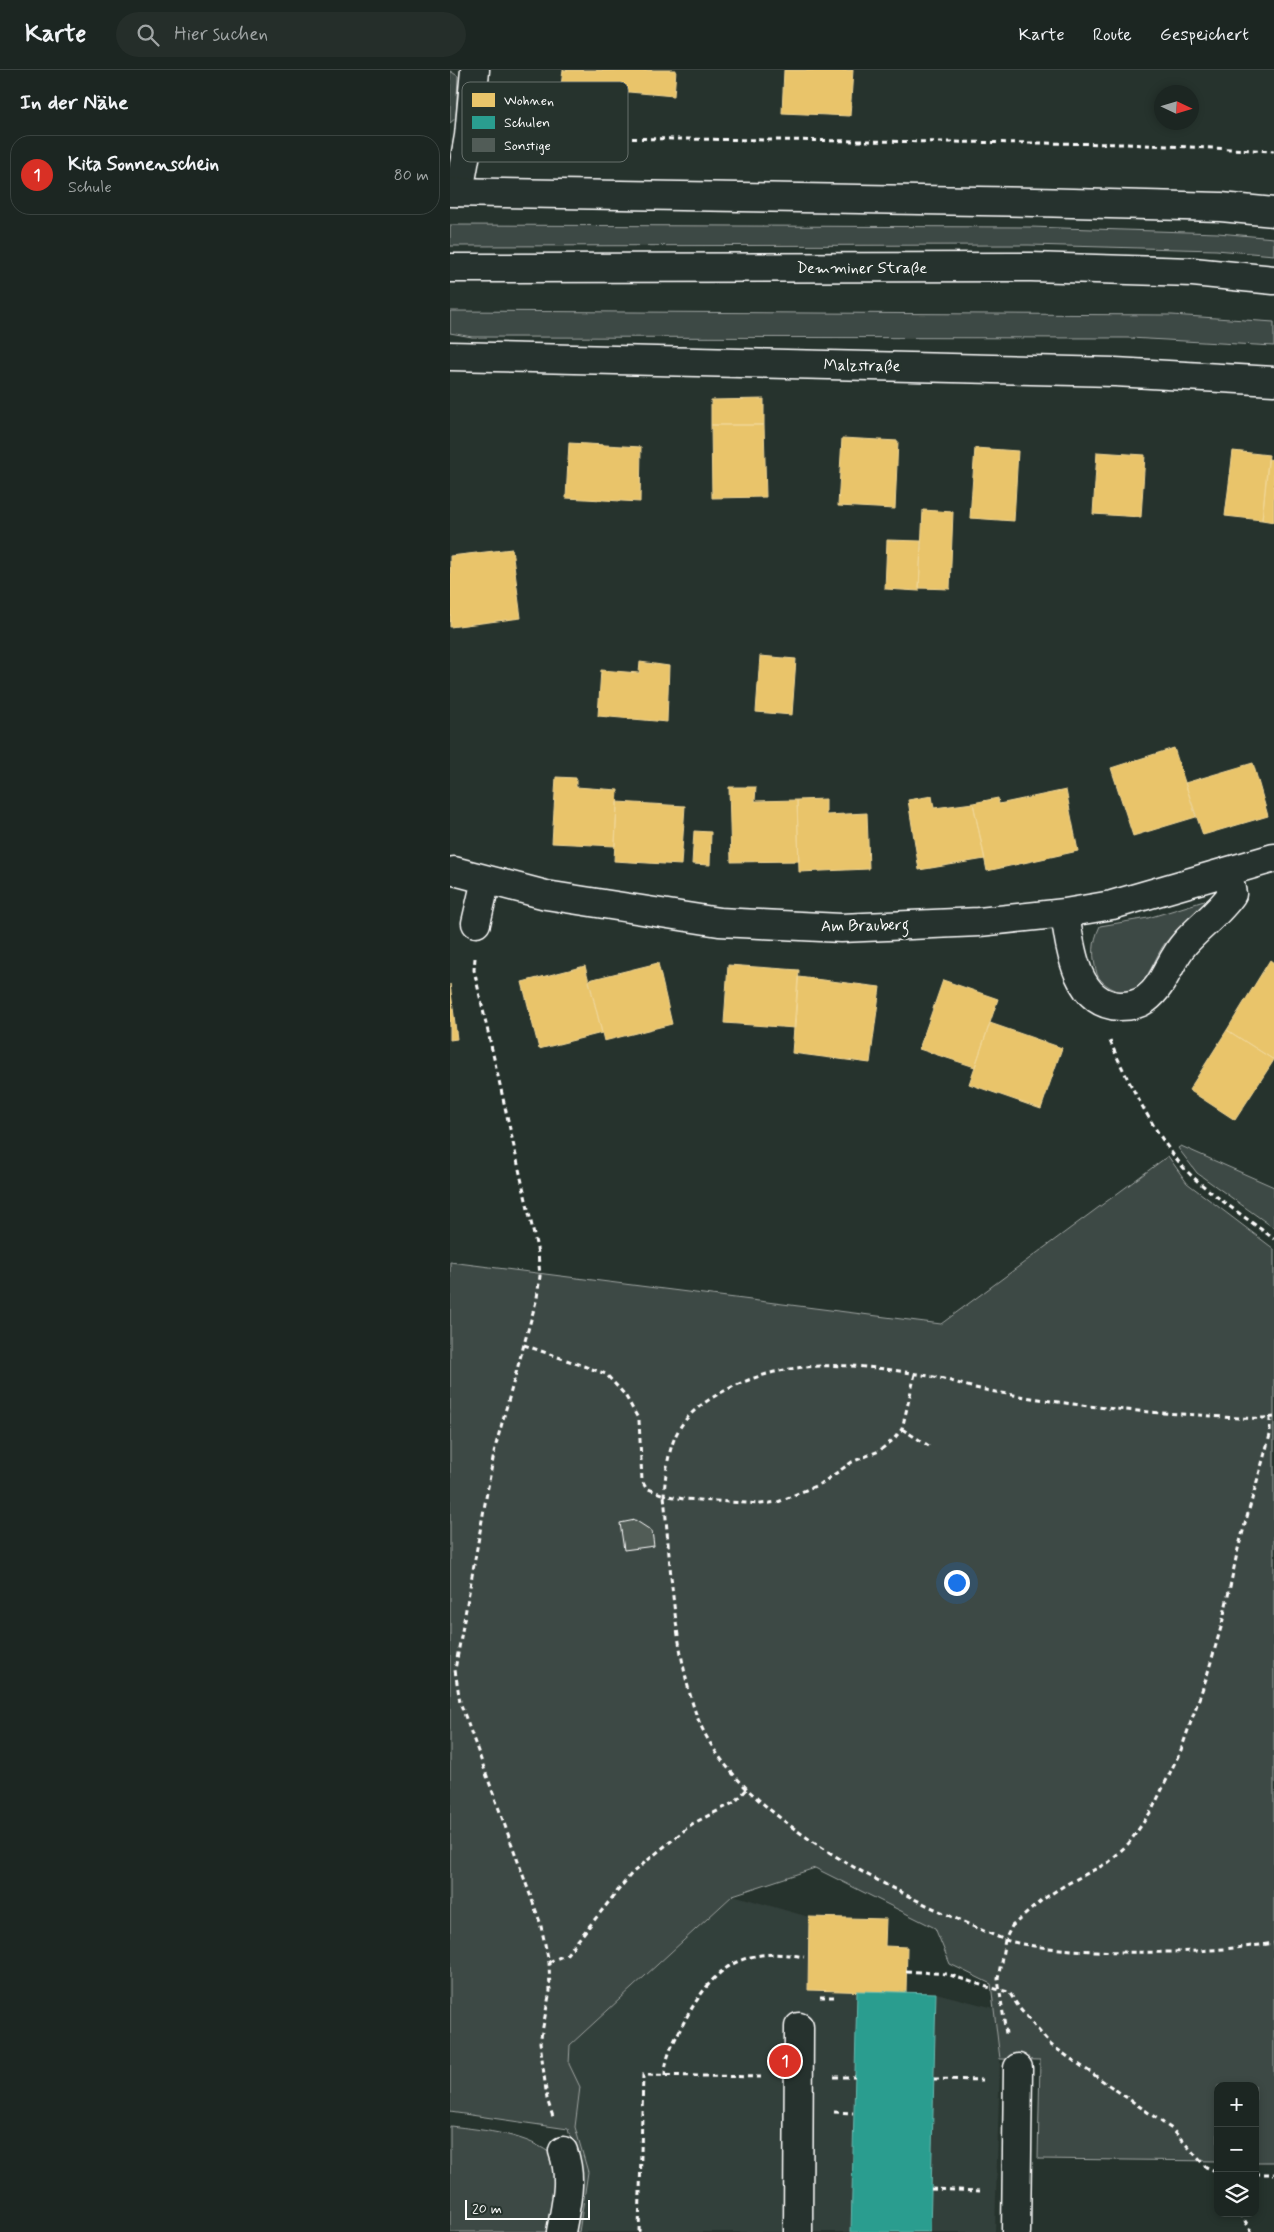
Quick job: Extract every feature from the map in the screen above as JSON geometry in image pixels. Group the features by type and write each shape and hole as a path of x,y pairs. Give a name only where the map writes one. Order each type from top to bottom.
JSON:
{"main road":[{"path":"462,162 455,192 1221,207 1274,212"},
{"name":"Demminer Straße","path":"450,268 1031,267 1194,272 1274,280"},
{"name":"Malzstraße","path":"450,356 1115,372 1274,381"},
{"name":"Am Brauberg","path":"454,871 546,895 719,922 841,928 979,922 1065,913 1112,905 1228,873 1274,858"},
{"path":"1065,913 1077,972 1092,995 1111,1006 1130,1006 1145,1000 1158,988 1183,944 1224,905 1232,894 1228,873"},
{"path":"476,923 486,880"},
{"path":"798,2232 800,2027"},
{"path":"1016,2232 1018,2074"},
{"path":"561,2232 568,2192 569,2169 564,2151"}],"path":[{"path":"628,138 1126,144 1274,151"},
{"path":"474,970 538,1253 540,1276 537,1298 496,1448 455,1670 460,1702 540,1922 550,1962 550,1991 540,2042 547,2099 564,2151"},
{"path":"1111,1006 1106,1033 1121,1068 1174,1155 1193,1178 1274,1239"},
{"path":"524,1345 606,1374 625,1395 639,1420 642,1482 646,1488 664,1495 684,1499 762,1504 778,1502 822,1483 852,1462 880,1451 894,1440 902,1429 915,1374"},
{"path":"934,2079 1018,2074 1010,2055 998,1979 1005,1940 1012,1926 1042,1900 1065,1885 1109,1862 1129,1843 1152,1810 1181,1750 1206,1679 1270,1435 1272,1417 1168,1414 1087,1406 983,1390 915,1374 857,1365 809,1365 777,1370 744,1382 714,1396 692,1412 674,1434 666,1462 664,1495 683,1662 695,1710 716,1753 747,1789 802,1834 891,1889 1005,1940 1058,1949 1147,1954 1225,1950 1274,1942"},
{"path":"902,1429 929,1446"},
{"path":"550,1962 568,1954 632,1873 692,1824 735,1802 747,1789"},
{"path":"665,2076 665,2062 670,2050 698,1996 716,1975 731,1964 756,1956 784,1953 804,1957"},
{"path":"906,1971 947,1974 987,1988 1009,1992 1020,2009 1051,2045 1172,2129 1206,2167 1214,2170"},
{"path":"638,2232 643,2076 799,2078"},
{"path":"1259,2174 1274,2174"},
{"path":"931,2189 1017,2191"},
{"path":"1243,2217 1252,2232"}],"shaded area":[{"path":"450,71 458,76 456,118 450,123"},
{"path":"450,225 1030,227 1218,233 1274,238 1274,255 1216,250 1029,245 450,246"},
{"path":"450,311 1172,315 1274,322 1274,346 1130,338 472,337 450,333"},
{"path":"1214,898 1166,942 1146,978 1132,991 1123,992 1113,989 1106,985 1097,974 1094,950 1095,938 1100,926 1148,918"},
{"path":"1181,1146 1274,1187 1274,1228 1197,1173 1178,1148"},
{"path":"1168,1156 1187,1183 1274,1249 1274,2162 1259,2162 1259,2082 1214,2082 1214,2161 1038,2159 1040,2060 1000,2059 991,1984 950,1964 935,1928 815,1868 733,1895 570,2045 569,2064 580,2087 575,2127 588,2172 579,2232 572,2232 578,2166 568,2129 450,2112 450,1262 941,1324"},
{"path":"733,1895 809,1917 808,1990 936,1993 994,2008 1000,2059 995,2232 579,2232 588,2172 575,2127 580,2087 569,2064 570,2045"},
{"path":"450,2126 506,2134 532,2143 555,2157 553,2232 450,2232"}],"building: Wohnen":[{"path":"563,70 676,70 674,96 628,92 628,82 562,82"},
{"path":"784,70 853,70 850,116 782,113"},
{"path":"764,399 764,425 711,425 711,400"},
{"path":"711,425 764,425 766,497 712,498"},
{"path":"842,438 898,441 895,509 838,506"},
{"path":"569,443 641,447 640,502 566,498"},
{"path":"975,448 1018,451 1014,521 970,518"},
{"path":"1233,451 1269,455 1262,520 1225,516"},
{"path":"1097,452 1145,455 1141,517 1093,514"},
{"path":"1268,459 1274,460 1274,522 1262,520"},
{"path":"923,510 953,512 950,589 919,588"},
{"path":"887,540 921,541 919,591 885,589"},
{"path":"512,549 521,618 450,627 450,556"},
{"path":"760,656 796,659 792,715 756,712"},
{"path":"640,662 669,666 667,722 598,716 601,670 639,673"},
{"path":"1174,748 1196,817 1133,836 1111,768"},
{"path":"1253,763 1268,816 1203,835 1185,783"},
{"path":"556,777 576,778 576,787 618,790 615,846 552,843"},
{"path":"729,787 756,787 755,801 797,800 799,861 731,862"},
{"path":"1066,790 1078,851 987,871 973,803 998,798 999,804"},
{"path":"932,796 934,808 973,803 985,859 919,870 908,800"},
{"path":"826,799 826,815 867,813 869,869 799,872 797,800"},
{"path":"617,802 685,806 681,865 614,861"},
{"path":"694,831 711,832 710,865 692,864"},
{"path":"1270,960 1274,963 1274,1060 1227,1030"},
{"path":"658,963 672,1024 604,1041 589,980"},
{"path":"728,965 799,970 795,1028 724,1023"},
{"path":"585,966 602,1033 539,1049 522,982"},
{"path":"798,977 880,987 870,1063 792,1053"},
{"path":"943,980 998,999 975,1067 919,1049"},
{"path":"450,984 457,1039 450,1040"},
{"path":"990,1023 1062,1048 1041,1109 969,1084"},
{"path":"1227,1030 1274,1060 1235,1120 1189,1090"},
{"path":"809,1917 886,1919 885,1946 907,1947 906,1993 808,1990"}],"building: Schulen":[{"path":"857,1991 936,1993 930,2232 851,2232"}],"building: Sonstige":[{"path":"635,1520 652,1531 654,1546 624,1550 620,1523"}],"place":[{"name":"Kita Sonnenschein","path":"785,2061"}]}
